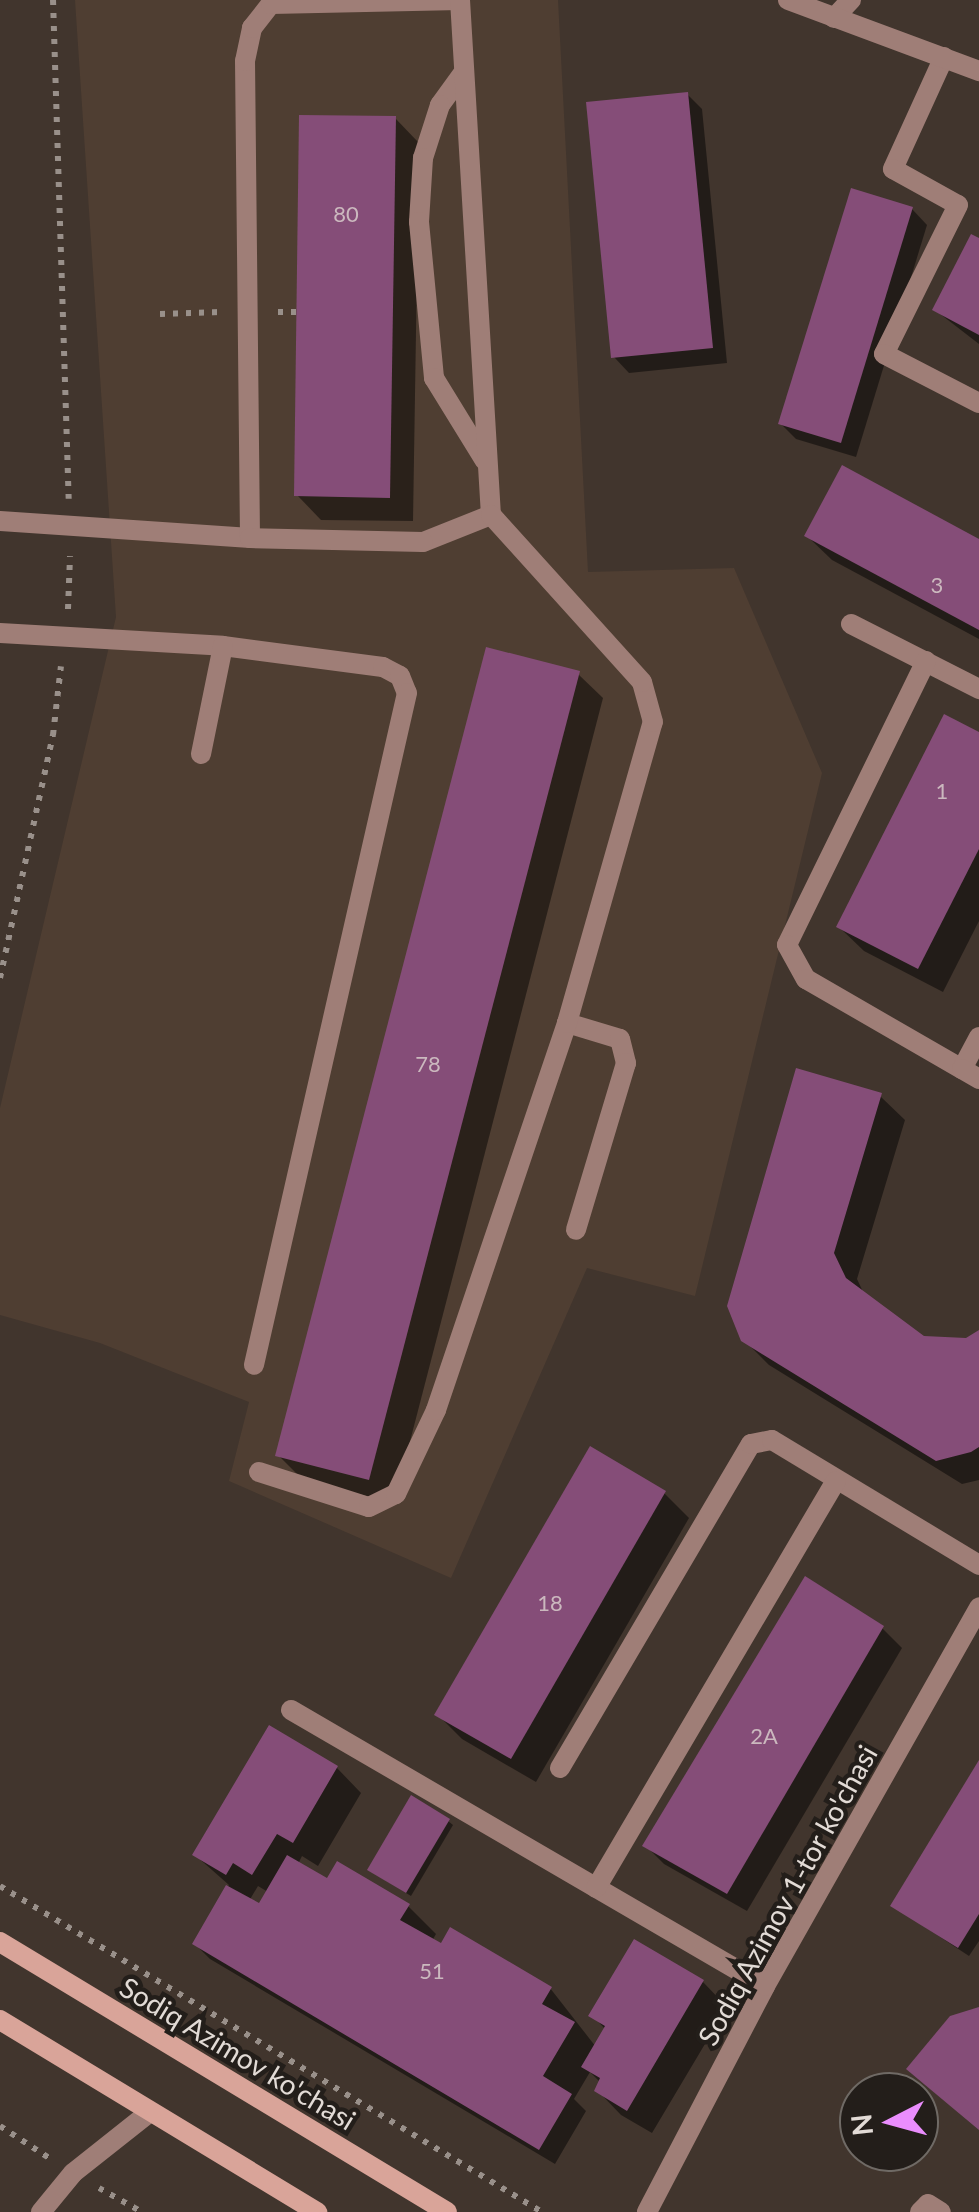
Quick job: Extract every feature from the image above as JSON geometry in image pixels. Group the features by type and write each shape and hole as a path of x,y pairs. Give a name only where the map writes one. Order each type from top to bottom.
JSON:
{"main road":[{"name":"Sodiq Azimov ko'chasi","path":"0,1942 446,2212"},
{"path":"0,2020 317,2212"}],"street":[{"path":"250,538 245,61 252,28 270,4 460,0 491,514 642,682 653,722 566,1024 436,1410 396,1494 370,1507 258,1472"},
{"path":"788,0 979,72"},
{"path":"834,18 851,0"},
{"path":"944,57 893,170 958,204 884,354 979,403"},
{"path":"464,72 440,105 429,140 419,222 434,378 486,463"},
{"path":"0,521 250,538 422,542 491,514"},
{"path":"852,624 979,689"},
{"path":"0,633 223,646 384,667 400,676 407,693 254,1366"},
{"path":"201,754 223,646"},
{"path":"926,662 787,945 806,978 971,1074 979,1037"},
{"path":"566,1024 620,1038 626,1063 576,1230"},
{"path":"560,1768 751,1444 772,1440 979,1565"},
{"path":"596,1888 836,1481"},
{"name":"Sodiq Azimov 1-tor ko'chasi","path":"648,2212 765,1986 979,1607"},
{"path":"291,1710 765,1986"},
{"path":"41,2212 73,2173 150,2112"},
{"path":"920,2212 928,2204 941,2212"}],"path":[{"path":"0,1886 542,2212"}],"shaded area":[{"path":"75,0 558,0 588,572 734,568 822,773 695,1296 587,1268 451,1578 229,1481 249,1402 100,1343 0,1315 0,1108 116,617"}],"building":[{"path":"688,92 713,348 611,358 586,102"},
{"path":"299,115 396,116 390,498 294,496"},
{"path":"851,188 913,207 841,443 778,424"},
{"path":"971,234 979,238 979,335 932,310"},
{"path":"842,465 979,539 979,630 804,536"},
{"path":"486,647 580,671 369,1480 275,1456"},
{"path":"944,714 979,732 979,849 918,969 836,927"},
{"path":"796,1068 882,1093 834,1253 846,1278 924,1336 966,1338 979,1330 979,1447 971,1452 936,1461 741,1341 727,1306"},
{"path":"590,1446 666,1491 511,1759 434,1715"},
{"path":"805,1576 884,1626 727,1894 642,1846"},
{"path":"269,1725 338,1766 293,1843 277,1834 252,1875 233,1863 226,1875 192,1855"},
{"path":"979,1760 979,1914 958,1948 890,1906"},
{"path":"411,1795 450,1819 406,1893 367,1870"},
{"path":"287,1855 327,1878 337,1861 410,1904 400,1920 441,1943 450,1927 552,1987 542,2004 575,2022 543,2076 572,2094 539,2150 192,1944 226,1885 259,1903"},
{"path":"634,1939 704,1980 627,2111 594,2091 600,2078 581,2067 605,2026 588,2016"},
{"path":"979,2007 979,2130 939,2097 939,2072 906,2069 950,2016"}]}
